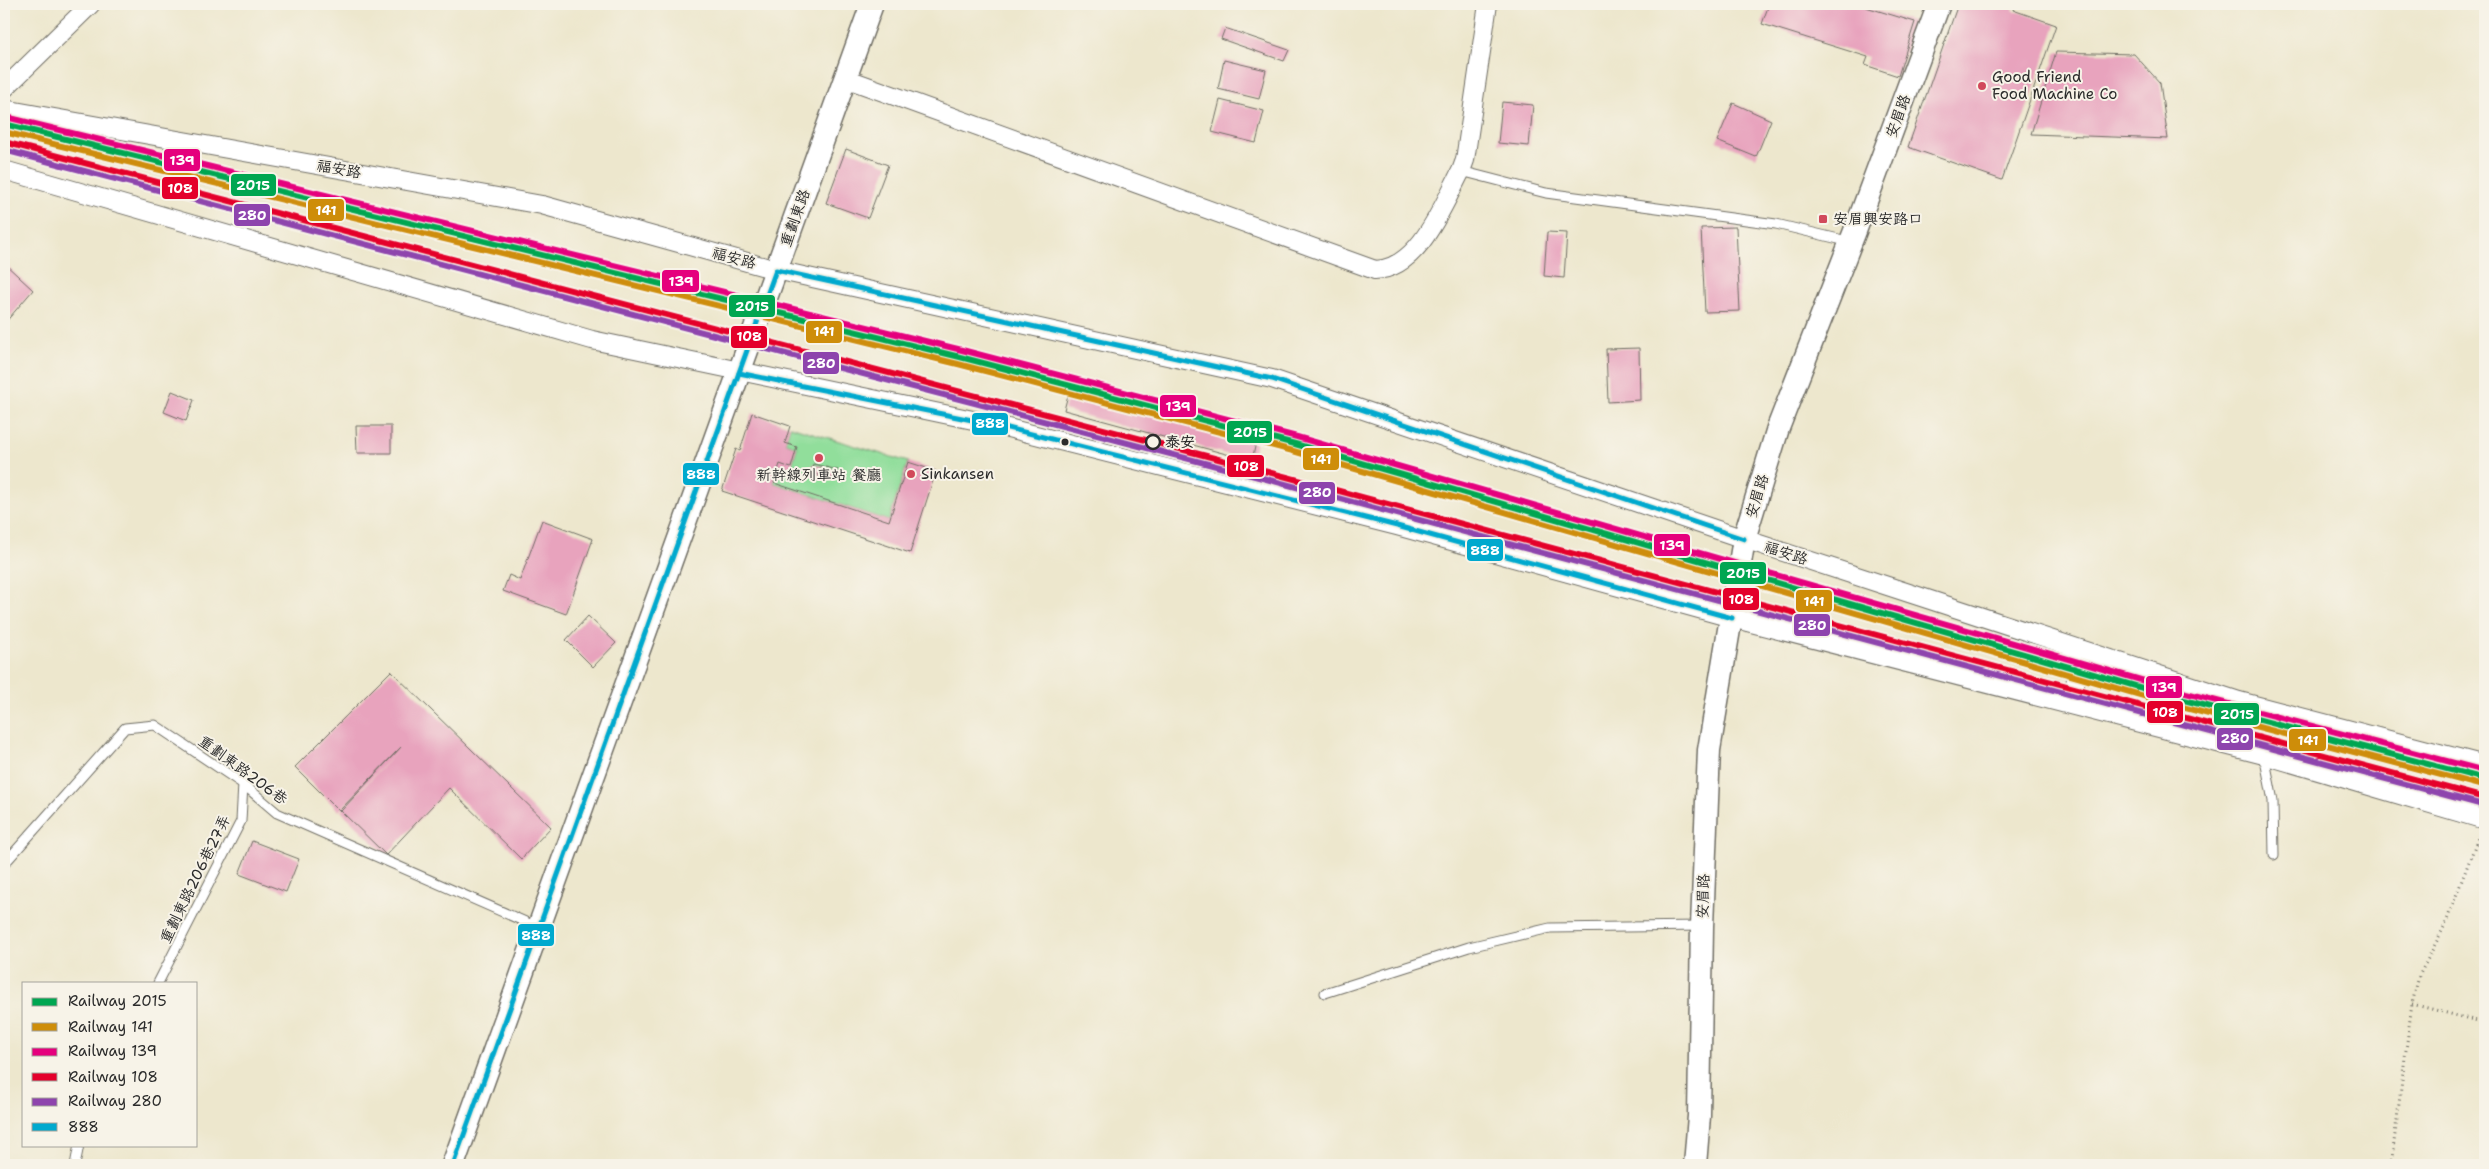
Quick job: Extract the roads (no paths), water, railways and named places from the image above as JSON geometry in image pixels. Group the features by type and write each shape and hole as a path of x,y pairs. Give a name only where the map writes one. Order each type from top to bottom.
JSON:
{"street":[{"path":"4,89 92,4"},
{"name":"重劃東路","path":"454,1165 540,928 691,499 739,373 872,4"},
{"path":"845,78 1375,270 1389,269 1400,264 1425,238 1461,171 1465,160 1488,4"},
{"name":"安眉路","path":"1695,1165 1699,1116 1702,926 1709,750 1744,539 1778,428 1851,242 1939,4"},
{"name":"福安路","path":"4,108 542,206 776,270 1272,379 1744,539 2268,710 2485,765"},
{"path":"4,170 592,340 739,373 992,424 1397,526 1732,618 2264,755 2484,824"},
{"path":"2071,704 2082,650"}],"lane":[{"path":"1461,171 1546,193 1776,224 1851,242"},
{"path":"2268,710 2264,755 2273,801 2274,855"},
{"name":"重劃東路206巷","path":"4,864 125,728 155,725 243,784 277,813 540,928"},
{"name":"重劃東路206巷27弄","path":"159,982 241,821 243,784"},
{"path":"1325,993 1469,947 1550,928 1702,926"},
{"path":"76,1165 79,1146"}],"rail line":[{"name":"139","path":"6,117 962,350 1297,437 2186,693 2485,771"},
{"name":"2015","path":"4,124 960,357 1295,444 2184,700 2485,779"},
{"name":"141","path":"4,132 958,364 1293,451 2182,707 2483,786"},
{"name":"108","path":"4,142 1287,477 2485,798"},
{"name":"280","path":"4,150 1285,484 2483,805"}],"place":[{"name":"Good Friend Food Machine Co","path":"1982,86"},
{"name":"安眉興安路口","path":"1823,219"},
{"name":"泰安","path":"1153,442"},
{"name":"新幹線列車站 餐廳","path":"819,458"},
{"name":"Sinkansen","path":"911,474"}]}
